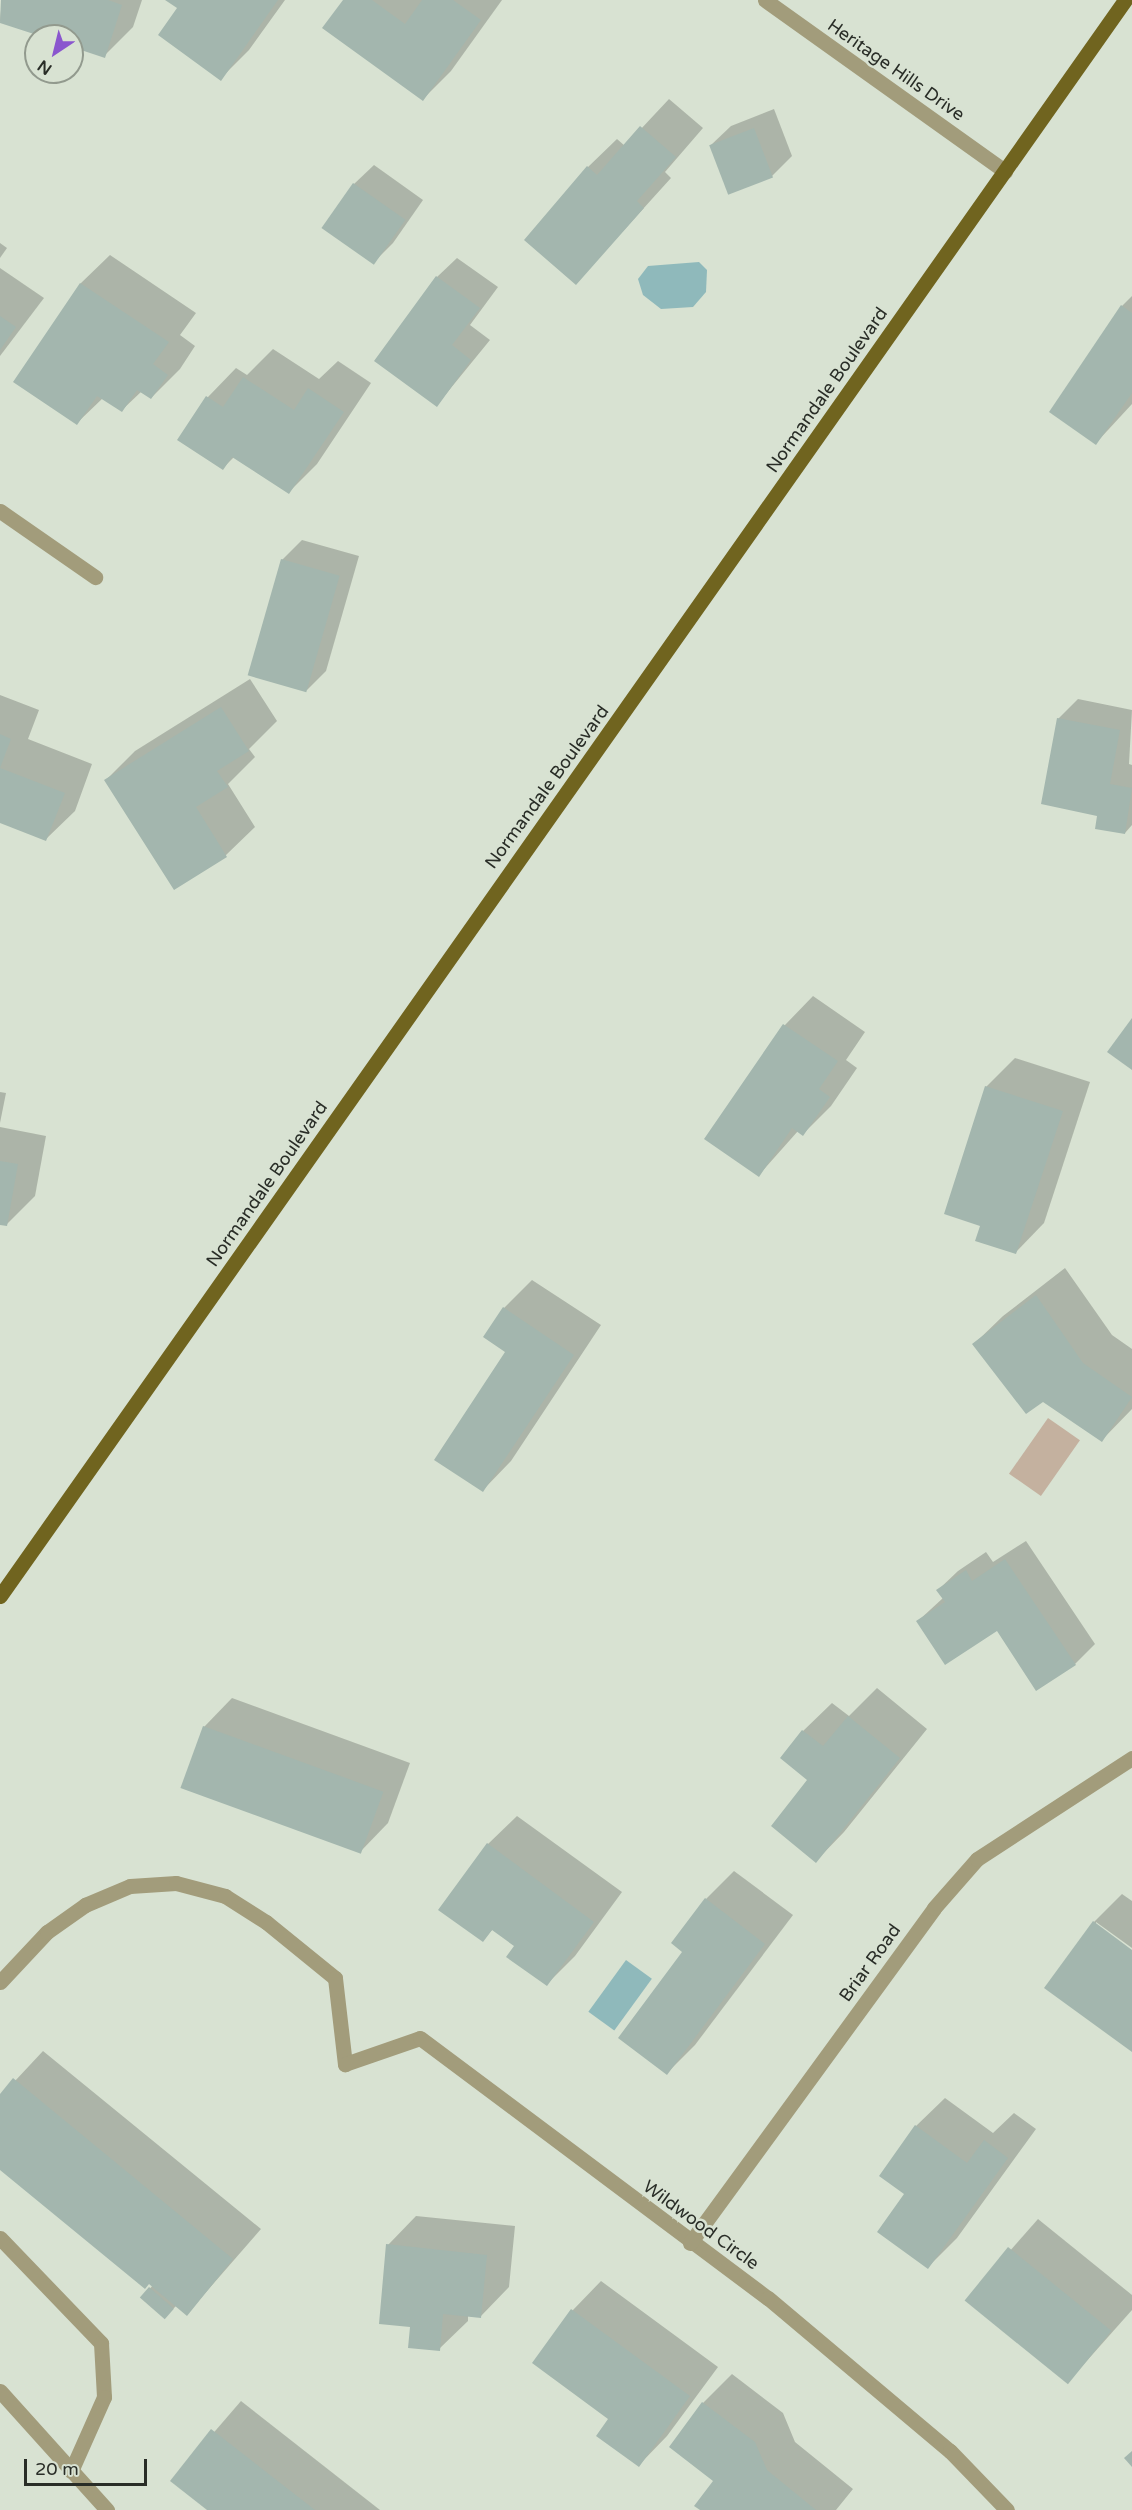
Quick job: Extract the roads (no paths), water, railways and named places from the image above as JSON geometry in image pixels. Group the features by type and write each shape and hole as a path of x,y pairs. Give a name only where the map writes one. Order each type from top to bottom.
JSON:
{"main road":[{"name":"Normandale Boulevard","path":"0,1596 1125,0"}],"street":[{"name":"Heritage Hills Drive","path":"765,0 1005,171"},
{"path":"0,511 95,578"},
{"name":"Briar Road","path":"690,2243 934,1908 977,1859 1132,1758"},
{"name":"Wildwood Circle","path":"0,1982 47,1932 84,1905 130,1886 176,1883 225,1896 266,1922 335,1978 345,2064 420,2037 690,2243 768,2298 860,2372 950,2451 1007,2510"},
{"path":"0,2238 101,2343 104,2397 71,2471"},
{"path":"0,2391 107,2510"}],"water":[{"path":"699,262 707,270 706,292 693,307 661,309 643,295 638,279 648,266"},
{"path":"626,1960 652,1979 614,2031 588,2012"}]}
